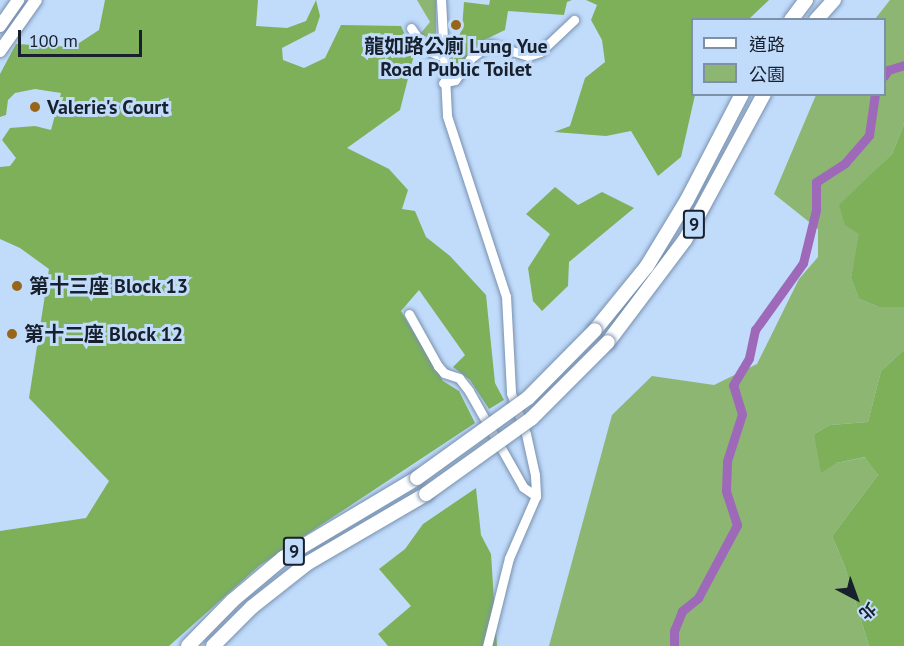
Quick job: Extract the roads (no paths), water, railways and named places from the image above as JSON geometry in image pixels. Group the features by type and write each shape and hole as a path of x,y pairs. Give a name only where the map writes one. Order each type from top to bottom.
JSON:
{"highway":[{"path":"792,18 806,0"},
{"path":"818,18 834,0"},
{"name":"9","path":"188,646 232,601 283,558 417,478 528,398 595,330 647,266 687,200 741,96"},
{"name":"9","path":"213,646 266,596 308,563 426,494 532,418 608,342 685,240 763,96"}],"main road":[{"path":"0,26 18,0"},
{"path":"0,51 36,0"}],"street":[{"path":"441,0 443,83 458,157 485,224 506,296 511,393 530,449 536,496 509,558 487,646"},
{"path":"443,83 455,80 470,59 489,44 528,56 540,52 574,20"},
{"path":"411,28 426,50 442,56"},
{"path":"408,314 438,366 444,373 459,378 469,391 523,487 536,496"}],"waterway":[{"path":"886,73 888,70 904,65"},
{"path":"674,646 674,631 682,611 698,598 737,525 726,491 727,461 742,414 733,385 749,358 755,330 803,263 816,210 816,182 845,163 869,135 875,96"}],"place":[{"name":"龍如路公廁 Lung Yue Road Public Toilet","path":"456,25"},
{"name":"Valerie's Court","path":"35,107"},
{"name":"第十三座 Block 13","path":"17,286"},
{"name":"第十二座 Block 12","path":"12,334"}]}
